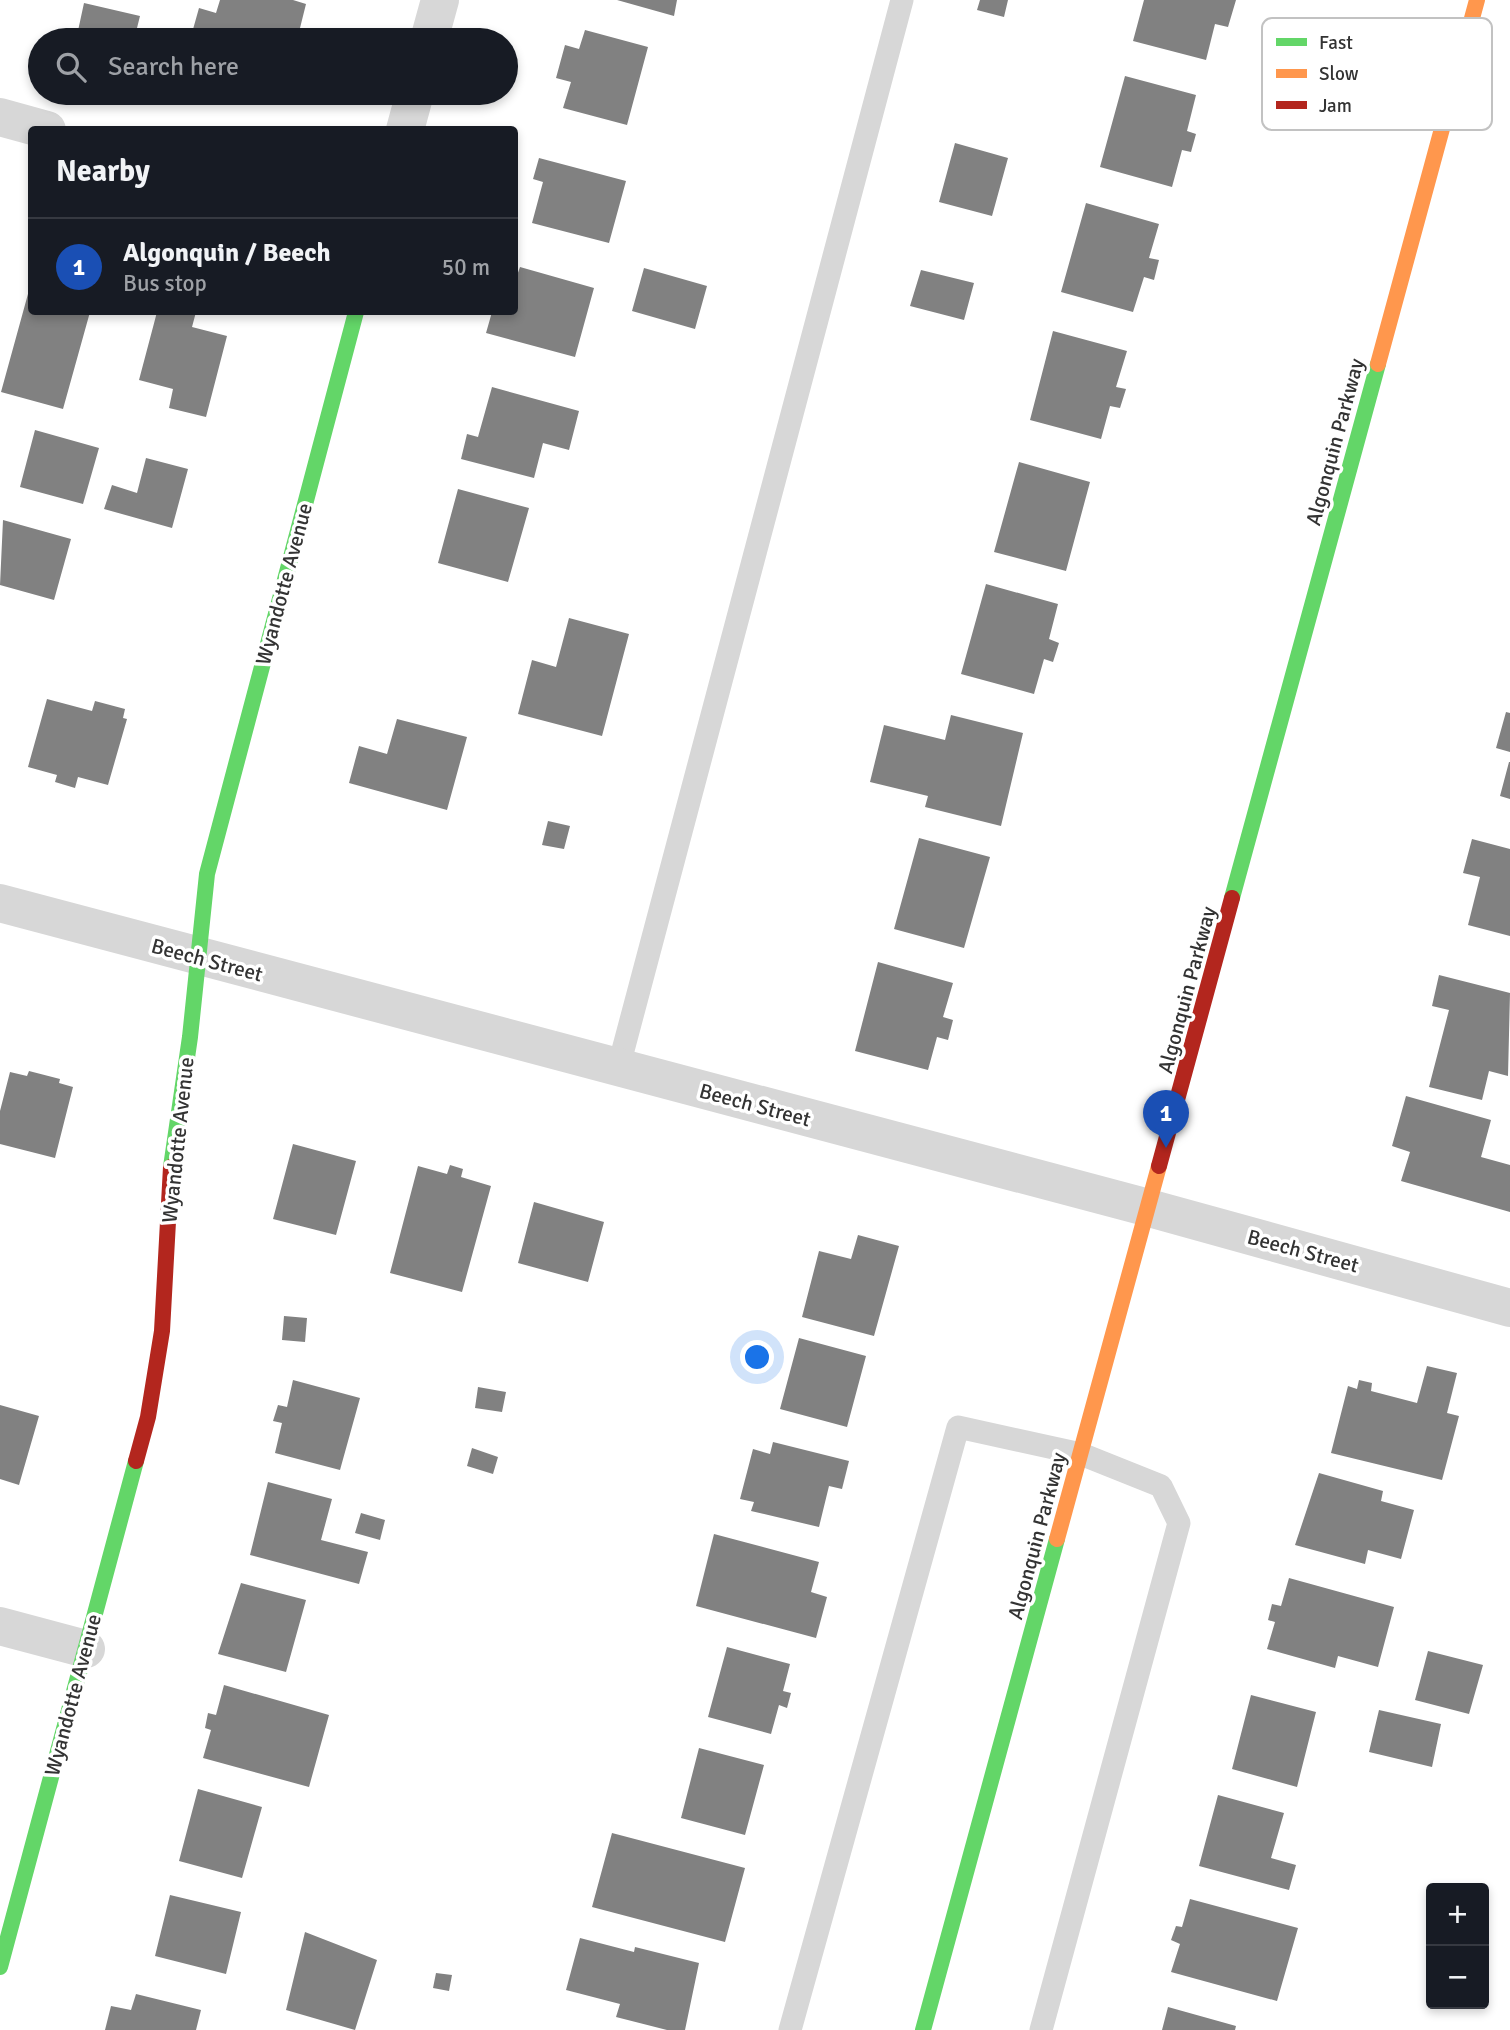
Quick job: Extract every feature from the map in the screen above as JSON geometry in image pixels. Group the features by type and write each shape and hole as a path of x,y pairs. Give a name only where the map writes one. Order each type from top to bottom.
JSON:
{"main road":[{"name":"Algonquin Parkway","path":"1472,18 1477,0"},
{"name":"Algonquin Parkway","path":"923,2030 1442,130"},
{"name":"Wyandotte Avenue","path":"0,1967 148,1417 160,1343 170,1174 207,874 355,315"}],"street":[{"path":"432,28 440,0"},
{"path":"406,126 412,105"},
{"path":"0,117 33,126"},
{"name":"Beech Street","path":"0,903 198,958 1149,1208 1510,1308"},
{"path":"0,1626 86,1649"}],"lane":[{"path":"618,1069 902,0"},
{"path":"790,2030 958,1427 1081,1454 1161,1486 1179,1522 1041,2030"}],"building":[{"path":"220,0 293,0 306,4 300,28 193,28 199,8 216,13"},
{"path":"617,0 677,0 674,16"},
{"path":"980,0 1008,0 1004,17 977,10"},
{"path":"1144,0 1236,0 1228,27 1215,24 1206,60 1133,41"},
{"path":"84,3 140,16 137,28 79,28"},
{"path":"585,30 648,47 627,125 563,108 571,82 556,78 565,45 579,49"},
{"path":"1125,76 1196,95 1187,131 1196,134 1191,152 1182,150 1172,187 1100,167"},
{"path":"955,143 1008,158 992,216 939,202"},
{"path":"539,158 626,181 609,243 532,223 543,182 533,179"},
{"path":"1086,203 1159,224 1149,258 1159,260 1154,280 1144,277 1133,312 1061,292"},
{"path":"520,267 594,288 575,357 486,333 491,315 518,315"},
{"path":"644,268 707,286 695,329 632,311"},
{"path":"921,270 974,283 964,320 910,306"},
{"path":"28,294 28,315 89,315 63,409 1,392"},
{"path":"156,315 195,315 192,327 227,336 206,417 169,408 173,389 139,380"},
{"path":"1053,331 1127,351 1116,387 1126,389 1120,408 1110,406 1101,439 1030,420"},
{"path":"492,387 579,411 569,450 543,443 534,478 461,459 467,434 478,437"},
{"path":"35,430 99,448 83,504 20,487"},
{"path":"146,458 188,469 172,528 104,509 112,485 137,493"},
{"path":"1019,462 1090,482 1066,571 994,552"},
{"path":"458,489 529,508 508,582 438,563"},
{"path":"3,520 71,539 54,600 0,585"},
{"path":"986,584 1058,604 1049,639 1059,643 1053,662 1044,659 1034,694 961,674"},
{"path":"569,618 629,634 602,736 518,714 532,660 556,667"},
{"path":"47,699 92,711 95,701 125,709 123,718 127,719 108,785 78,777 75,788 55,782 57,775 28,767"},
{"path":"1506,712 1510,713 1510,752 1496,748"},
{"path":"951,715 1023,733 1001,826 925,807 928,796 870,782 884,725 945,740"},
{"path":"397,719 467,737 447,810 349,783 359,746 387,754"},
{"path":"1510,762 1510,799 1500,796"},
{"path":"548,821 570,826 564,849 542,845"},
{"path":"919,838 990,857 964,948 894,929"},
{"path":"1472,839 1510,849 1510,936 1468,925 1480,877 1463,873"},
{"path":"878,962 953,983 943,1017 953,1020 948,1040 937,1037 928,1070 855,1051"},
{"path":"1439,975 1510,993 1508,1076 1489,1071 1482,1100 1429,1087 1449,1010 1432,1006"},
{"path":"29,1071 60,1079 59,1083 73,1087 55,1158 0,1144 0,1111 10,1072 27,1076"},
{"path":"1406,1096 1491,1120 1481,1157 1510,1165 1510,1212 1401,1181 1410,1152 1392,1146"},
{"path":"293,1144 356,1161 336,1235 273,1219"},
{"path":"450,1165 463,1169 461,1177 491,1186 462,1292 390,1273 418,1166 447,1174"},
{"path":"534,1202 604,1222 588,1282 518,1263"},
{"path":"858,1235 899,1246 874,1336 802,1317 819,1251 851,1259"},
{"path":"284,1316 307,1318 305,1342 282,1340"},
{"path":"799,1338 866,1356 847,1427 780,1409"},
{"path":"1427,1366 1457,1373 1447,1413 1459,1416 1442,1480 1331,1453 1348,1386 1357,1389 1359,1380 1372,1383 1371,1391 1417,1403"},
{"path":"293,1380 360,1398 340,1470 275,1453 282,1423 273,1421 278,1405 287,1407"},
{"path":"478,1387 506,1392 502,1412 475,1408"},
{"path":"0,1405 39,1416 19,1485 0,1479"},
{"path":"773,1442 849,1461 842,1489 829,1486 819,1527 751,1511 754,1502 740,1499 753,1449 770,1454"},
{"path":"472,1448 498,1457 493,1474 467,1466"},
{"path":"1319,1473 1383,1491 1381,1501 1414,1510 1401,1559 1368,1550 1365,1564 1295,1545"},
{"path":"268,1482 332,1499 321,1540 368,1552 359,1584 250,1555"},
{"path":"361,1513 385,1520 380,1540 355,1533"},
{"path":"714,1534 819,1562 811,1592 827,1597 816,1638 696,1606"},
{"path":"1289,1578 1394,1607 1378,1667 1338,1656 1335,1668 1267,1649 1275,1622 1268,1620 1272,1604 1281,1606"},
{"path":"241,1583 306,1600 286,1672 218,1654"},
{"path":"727,1647 790,1664 783,1691 791,1693 787,1708 779,1705 771,1734 708,1717"},
{"path":"1428,1651 1483,1665 1469,1714 1415,1700"},
{"path":"224,1685 329,1715 309,1787 203,1758 211,1730 205,1728 208,1713 216,1715"},
{"path":"1251,1695 1316,1712 1297,1787 1232,1769"},
{"path":"1379,1710 1441,1724 1432,1767 1369,1752"},
{"path":"699,1748 764,1765 745,1835 681,1818"},
{"path":"198,1789 262,1807 242,1878 179,1861"},
{"path":"1218,1795 1284,1813 1271,1858 1296,1865 1289,1890 1199,1866"},
{"path":"612,1833 745,1868 725,1942 592,1907"},
{"path":"170,1895 241,1912 226,1974 155,1956"},
{"path":"1190,1899 1298,1928 1277,2001 1171,1972 1180,1944 1171,1940 1176,1926 1182,1927"},
{"path":"305,1932 377,1960 355,2030 286,2010"},
{"path":"580,1938 634,1952 635,1947 699,1963 685,2030 667,2030 616,2017 620,2004 566,1990"},
{"path":"436,1973 452,1975 449,1991 433,1988"},
{"path":"136,1994 201,2010 196,2030 105,2030 111,2006 131,2010"},
{"path":"1168,2007 1236,2026 1235,2030 1162,2030"}],"traffic: fast":[{"path":"171,1167 190,1037 207,874 355,315"},
{"path":"1232,898 1378,364"},
{"path":"0,1967 136,1461"},
{"path":"923,2030 1057,1539"}],"traffic: slow":[{"path":"1472,18 1477,0"},
{"path":"1378,364 1442,130"},
{"path":"1057,1539 1159,1166"}],"traffic: jam":[{"path":"1159,1166 1232,898"},
{"path":"136,1461 148,1417 162,1331 171,1167"}],"place":[{"name":"Algonquin / Beech","path":"1166,1148"}]}
